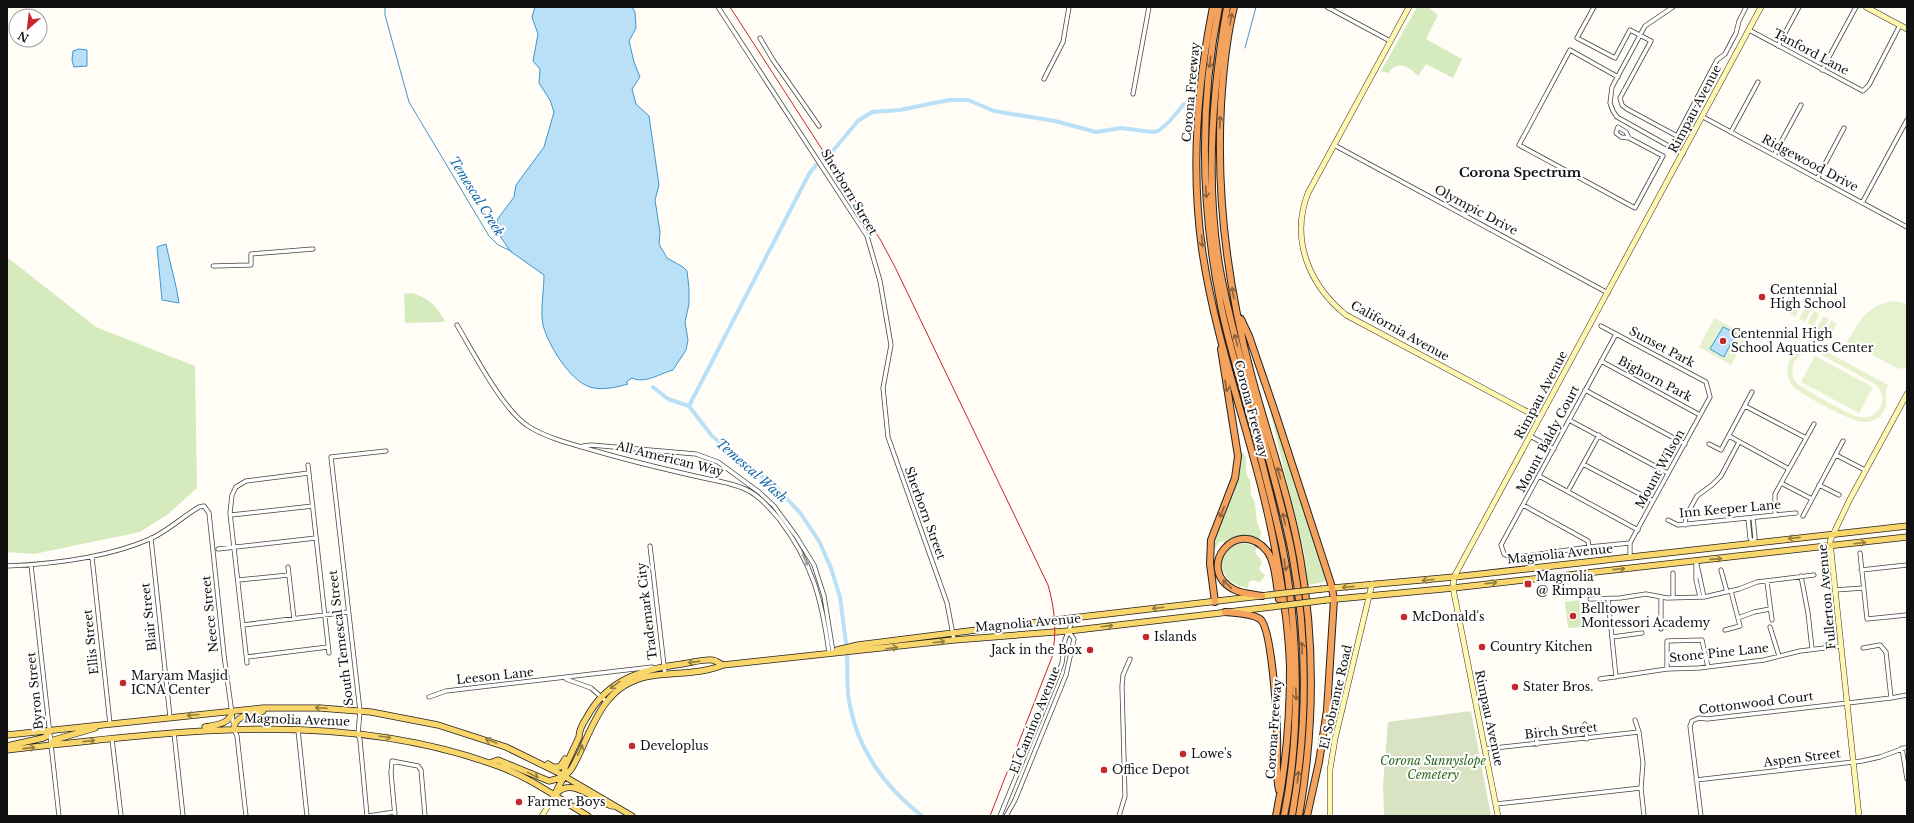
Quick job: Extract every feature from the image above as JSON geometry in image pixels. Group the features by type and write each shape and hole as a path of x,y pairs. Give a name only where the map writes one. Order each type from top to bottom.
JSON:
{"highway":[{"name":"Corona Freeway","path":"1213,7 1205,43 1197,132 1196,167 1202,249 1220,333 1273,539 1286,630 1290,667 1289,700 1280,797 1276,816"},
{"path":"1218,7 1206,104 1204,156 1207,213 1221,306 1275,515 1287,577 1292,627 1296,698 1292,766 1284,816"},
{"path":"1227,7 1218,62 1215,97 1213,180 1217,248 1242,368 1281,506 1296,579 1304,692 1299,768 1292,816"},
{"name":"Corona Freeway","path":"1234,7 1223,76 1220,135 1220,198 1223,235 1236,308 1251,372 1300,557 1307,615 1310,709 1303,791 1298,816"},
{"path":"1213,180 1220,135"},
{"path":"1236,308 1248,336 1275,412 1332,588 1334,599 1327,710 1319,762 1308,816"},
{"path":"1216,602 1210,564 1211,540 1235,478 1238,456 1222,361 1220,333"},
{"path":"1266,596 1237,591 1226,585 1220,576 1217,564 1220,553 1234,540 1244,538 1253,540 1267,552 1273,567 1282,620 1286,630"},
{"path":"1224,612 1249,615 1260,620 1266,628 1269,639 1276,709 1276,780 1280,797"}],"main road":[{"name":"California Avenue","path":"1409,7 1310,190 1301,219 1300,230 1304,253 1311,272 1320,288 1333,304 1346,314 1539,418"},
{"name":"Rimpau Avenue","path":"1498,816 1453,588 1454,577 1761,7"},
{"path":"1866,7 1907,29"},
{"name":"Fullerton Avenue","path":"1859,816 1830,546 1833,534 1907,394"},
{"name":"Magnolia Avenue","path":"564,776 571,770 591,724 601,708 619,691 643,678 665,674 712,670 723,665 834,652 952,633 1322,589 1454,577 1907,526"},
{"name":"Magnolia Avenue","path":"859,648 1068,631 1334,599 1453,588 1538,577 1907,538"},
{"path":"1753,543 1754,555"},
{"path":"1694,549 1696,560"},
{"path":"1536,567 1538,577"},
{"name":"El Sobrante Road","path":"1330,816 1330,770 1334,744 1371,596 1372,584"},
{"path":"1216,602 1224,612"},
{"name":"Magnolia Avenue","path":"7,750 184,731 234,729 298,730 358,734 404,740 462,754 490,763 525,779 554,796 564,776 565,767 579,737 579,732 595,703 623,679 642,671 664,666 712,660 723,665"},
{"name":"Magnolia Avenue","path":"7,735 170,717 277,708 360,711 405,717 442,726 484,739 527,756 564,776"},
{"path":"234,729 236,720 241,717 277,708"},
{"path":"184,731 226,721 230,718 232,712"},
{"path":"51,745 54,740 110,724"},
{"path":"7,746 43,738 47,736 49,731"},
{"path":"527,756 553,766 560,766 564,762 579,732"},
{"path":"490,763 498,760 549,781 564,776 632,816"},
{"path":"542,816 554,796 561,789 570,787 580,790 605,804 621,809"},
{"path":"554,796 588,816"}],"street":[{"name":"Sherborn Street","path":"718,7 867,236 880,281 891,345 883,388 888,437 948,604 954,640"},
{"path":"1044,79 1063,42 1069,7"},
{"path":"1133,94 1149,7"},
{"path":"1327,7 1390,41"},
{"path":"1594,7 1577,38 1615,58 1630,30 1651,41 1620,98 1621,103 1627,109 1676,136 1717,60 1720,56 1725,54 1736,34 1738,21 1746,7"},
{"path":"1673,7 1649,22 1640,35 1610,92 1610,103 1615,115 1622,120 1683,154"},
{"path":"1778,46 1799,7"},
{"path":"1822,70 1856,7"},
{"name":"Tanford Lane","path":"1749,30 1863,91 1869,85 1900,25"},
{"path":"760,38 773,60 819,126"},
{"path":"1618,77 1570,50 1519,145 1635,208 1663,156 1630,138 1626,132 1618,127"},
{"path":"1731,132 1758,82"},
{"path":"1774,155 1800,105"},
{"name":"Ridgewood Drive","path":"1703,117 1907,226"},
{"path":"1622,120 1616,130 1617,135 1626,139 1630,138"},
{"path":"1862,203 1907,120"},
{"path":"1817,179 1844,128"},
{"name":"Olympic Drive","path":"1334,145 1608,293"},
{"path":"213,266 251,265 251,254 313,249"},
{"name":"All American Way","path":"457,325 498,393 516,416 528,426 582,447 612,456 740,487 761,499 783,524 799,548 806,562 823,612 834,652"},
{"name":"Sunset Park","path":"1601,326 1706,382 1710,391"},
{"name":"Mount Baldy Court","path":"1589,547 1511,558 1504,554 1501,545 1616,334"},
{"name":"Bighorn Park","path":"1601,361 1700,415"},
{"path":"1585,390 1684,444"},
{"name":"Mount Wilson","path":"1630,557 1630,544 1710,397 1710,391"},
{"path":"1709,444 1722,450 1752,392"},
{"path":"1745,406 1806,438"},
{"path":"1569,420 1668,473"},
{"path":"1775,515 1774,499 1814,424"},
{"path":"1568,491 1599,435"},
{"path":"1530,436 1554,448"},
{"path":"1729,436 1789,469"},
{"path":"1685,525 1686,516 1697,496 1721,476 1739,442"},
{"path":"1803,516 1843,442"},
{"path":"582,447 591,445 696,454 718,462 774,506 796,536 814,566 824,596 834,652"},
{"name":"South Temescal Street","path":"368,816 360,740 358,734 360,711 331,457 386,451"},
{"path":"1836,455 1866,470"},
{"path":"1584,464 1653,501"},
{"path":"308,465 329,653"},
{"path":"247,663 231,515 232,495 236,487 246,481 309,473"},
{"path":"1539,476 1638,530"},
{"path":"1782,483 1812,499"},
{"path":"1820,485 1839,495"},
{"path":"1523,505 1588,541 1589,547 1630,544"},
{"name":"Neece Street","path":"151,538 199,507 204,506 209,513 224,655 234,729 237,736 246,816"},
{"path":"231,515 312,506"},
{"name":"Inn Keeper Lane","path":"1668,520 1678,526 1796,512"},
{"path":"1753,517 1755,538 1753,543"},
{"path":"1748,518 1750,538 1753,543"},
{"path":"7,566 31,565 92,557 151,538"},
{"name":"Blair Street","path":"151,538 170,717"},
{"path":"218,549 316,538"},
{"name":"Trademark City","path":"650,546 665,674"},
{"path":"1860,553 1867,619 1907,615"},
{"name":"Ellis Street","path":"92,557 110,724"},
{"path":"1696,560 1696,580 1702,597"},
{"name":"Byron Street","path":"31,565 59,816"},
{"path":"1861,570 1907,565"},
{"path":"288,567 294,619"},
{"path":"1721,570 1740,626 1726,630"},
{"path":"1673,573 1673,598"},
{"path":"238,580 289,575"},
{"path":"1590,599 1608,599 1646,594 1661,598 1702,597 1729,591 1757,582 1767,582 1814,575"},
{"path":"1800,576 1808,613 1812,649"},
{"path":"1767,582 1772,620"},
{"path":"1835,590 1863,588"},
{"path":"1661,598 1661,629"},
{"path":"1608,599 1616,677"},
{"path":"1738,618 1754,612 1770,609"},
{"path":"243,625 348,612"},
{"name":"El Camino Avenue","path":"1000,816 1057,677 1062,663 1065,640 1073,619"},
{"path":"1770,626 1779,656"},
{"name":"El Camino Avenue","path":"1006,816 1015,800 1066,675 1074,639 1068,631"},
{"path":"1612,637 1642,633"},
{"path":"1667,669 1667,641 1702,640 1708,667"},
{"path":"1863,648 1880,645 1886,652 1891,698"},
{"path":"247,656 328,646"},
{"name":"Stone Pine Lane","path":"1600,679 1667,669 1708,667 1764,660 1812,649 1841,646"},
{"path":"1119,816 1125,796 1122,686 1123,675 1130,659"},
{"name":"Leeson Lane","path":"430,697 446,691 664,666"},
{"name":"Leeson Lane","path":"565,678 587,686 607,702"},
{"path":"1847,702 1891,698 1907,694"},
{"name":"Cottonwood Court","path":"1701,816 1690,726 1692,721 1698,718 1707,719 1847,702"},
{"path":"1636,720 1640,732 1643,763 1641,788 1644,816"},
{"path":"1585,724 1587,738"},
{"path":"1536,729 1537,744"},
{"path":"298,730 307,816"},
{"name":"Birch Street","path":"1485,750 1640,732"},
{"path":"174,733 183,816"},
{"path":"112,739 121,816"},
{"path":"1905,747 1907,779"},
{"name":"Aspen Street","path":"1696,780 1853,762 1880,757 1905,747"},
{"path":"368,816 395,814 391,773 392,761 418,766 421,770 426,816"},
{"path":"1496,804 1641,788"}],"green space":[{"path":"1417,7 1428,7 1438,15 1426,39 1462,59 1453,78 1426,64 1418,76 1407,67 1403,66 1396,67 1388,73 1381,71"},
{"path":"7,257 96,327 195,366 197,488 168,514 140,532 34,554 7,552"},
{"path":"412,293 423,297 432,303 439,311 445,322 405,323 404,294"},
{"path":"1788,297 1794,300 1787,312 1781,309"},
{"path":"1796,301 1802,304 1795,317 1790,314"},
{"path":"1895,301 1907,304 1907,365 1906,367 1899,369 1847,342 1865,314 1877,306"},
{"path":"1806,306 1811,309 1805,322 1799,319"},
{"path":"1814,311 1820,314 1813,326 1807,323"},
{"path":"1823,316 1829,319 1823,331 1817,328"},
{"name":"Centennial High School Aquatics Center","path":"1714,318 1747,336 1731,365 1699,347"},
{"path":"1831,320 1837,323 1831,336 1825,333"},
{"path":"1811,346 1822,349 1888,385 1886,389 1886,405 1882,414 1870,422 1855,420 1826,407 1794,387 1790,382 1787,370 1790,359 1798,350","holes":["1808,352 1820,354 1875,384 1882,395 1882,403 1879,410 1871,416 1855,416 1799,385 1795,381 1792,371 1795,361 1798,357"]},
{"path":"1815,356 1873,387 1859,413 1801,382"},
{"path":"1270,411 1272,412 1326,578 1324,582 1308,585 1304,552"},
{"path":"1243,452 1246,458 1246,473 1250,481 1251,495 1255,503 1257,522 1261,532 1260,540 1242,537 1219,542 1216,548 1213,549 1240,453"},
{"path":"1244,543 1257,547 1255,552 1262,562 1259,569 1265,575 1259,582 1252,580 1249,582 1248,588 1237,585 1229,579 1224,572 1222,565 1223,557 1227,551 1234,546"},
{"path":"1579,600 1582,627 1568,628 1565,602"},
{"name":"Corona Sunnyslope Cemetery","path":"1471,711 1491,816 1384,816 1383,785 1388,722"}],"water":[{"path":"535,7 632,7 635,12 636,28 629,41 634,62 640,77 632,89 636,104 649,116 659,185 655,200 660,232 659,244 667,258 687,271 689,288 689,304 685,322 688,340 686,350 673,370 652,378 637,380 632,378 626,382 628,384 602,389 594,388 577,380 562,363 550,343 543,325 542,307 544,275 510,251 500,236 497,220 514,197 516,185 544,147 554,112 550,100 539,83 540,69 533,61 538,34 532,17"},
{"path":"79,49 87,50 87,66 74,67 72,60 73,51"},
{"path":"166,244 179,303 162,300 157,247"},
{"path":"1723,327 1736,333 1724,357 1710,349"}],"waterway":[{"name":"Temescal Creek","path":"385,7 385,15 409,102 489,236 498,245 511,251"},
{"path":"1245,48 1256,7"},
{"path":"831,153 858,121 872,112 900,110 949,100 968,100 994,111 1055,121 1096,132 1121,128 1152,132 1158,131 1169,122 1184,104"},
{"path":"689,406 809,174 816,165"},
{"name":"Temescal Wash","path":"653,387 668,399 689,406 712,436 777,488 801,514 819,541 831,568 840,597 846,643"},
{"name":"Temescal Wash","path":"847,656 849,700 854,723 860,739 885,781 922,816"}],"railway":[{"path":"730,7 880,239 895,267 1048,585 1054,621 1054,648 1052,657 990,816"}],"place":[{"name":"Centennial High School","path":"1762,297"},
{"name":"Centennial High School Aquatics Center","path":"1723,341"},
{"name":"Magnolia @ Rimpau","path":"1528,584"},
{"name":"Belltower Montessori Academy","path":"1573,616"},
{"name":"McDonald's","path":"1404,617"},
{"name":"Islands","path":"1146,637"},
{"name":"Country Kitchen","path":"1482,647"},
{"name":"Jack in the Box","path":"1090,650"},
{"name":"Maryam Masjid ICNA Center","path":"123,683"},
{"name":"Stater Bros.","path":"1515,687"},
{"name":"Developlus","path":"632,746"},
{"name":"Lowe's","path":"1183,754"},
{"name":"Office Depot","path":"1104,770"},
{"name":"Farmer Boys","path":"519,802"}],"district":[{"name":"Corona Spectrum","path":"1520,172"}]}
